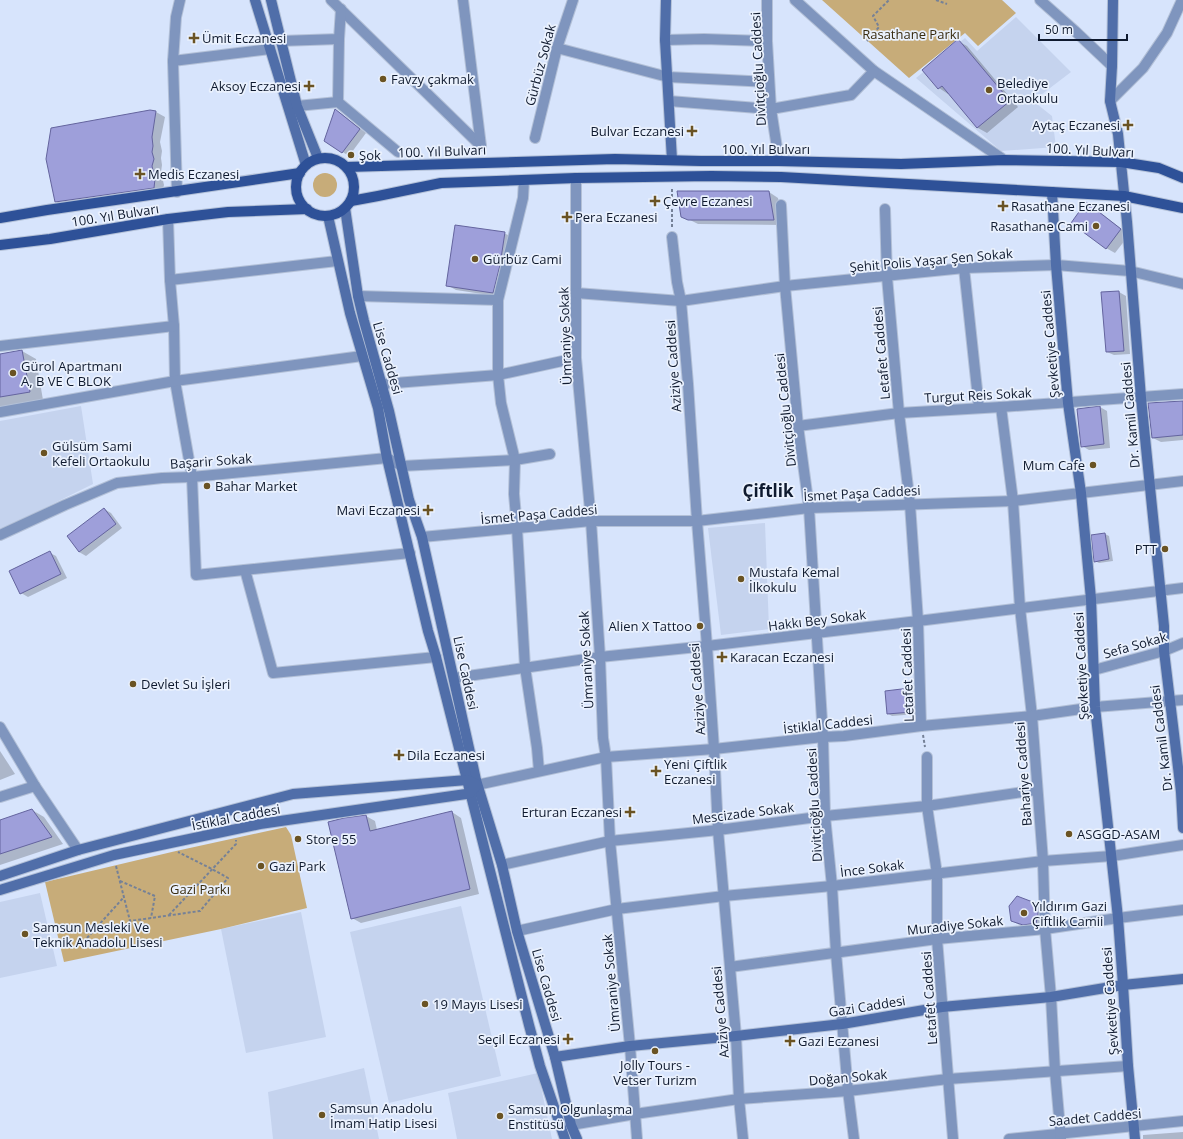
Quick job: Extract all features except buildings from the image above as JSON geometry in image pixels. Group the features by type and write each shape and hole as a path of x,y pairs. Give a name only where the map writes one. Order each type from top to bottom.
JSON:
{"main road":[{"path":"255,0 303,169"},
{"path":"270,0 297,106 318,158"},
{"path":"666,0 665,40 670,101 672,160"},
{"name":"Dr. Kamil Caddesi","path":"1113,0 1110,101 1118,134 1121,162 1141,398 1164,626 1164,651 1181,792 1183,828"},
{"path":"318,158 337,160 347,167 351,173 354,182 354,192 348,204 337,214 328,216 318,215 307,210 302,205 298,197 296,187 298,178 309,162 318,158"},
{"name":"100. Yıl Bulvarı","path":"347,167 614,159 901,164 1004,160 1121,162 1159,168 1183,177"},
{"name":"100. Yıl Bulvarı","path":"0,218 177,192 303,169"},
{"name":"100. Yıl Bulvarı","path":"348,204 441,183 576,178 711,176 781,177 1124,196 1183,208"},
{"name":"Şevketiye Caddesi","path":"1052,192 1056,265 1068,403 1081,493 1091,599 1095,707 1118,918 1128,1066 1135,1139"},
{"name":"Lise Caddesi","path":"348,204 358,296 382,384 409,500 422,537 477,785 502,866 517,931 555,1057 572,1125 577,1139"},
{"name":"100. Yıl Bulvarı","path":"0,245 50,239 168,219 228,212 307,210"},
{"name":"Lise Caddesi","path":"328,216 362,356 378,408 387,458 428,631 540,1066 565,1139"},
{"path":"467,780 477,785 470,793"},
{"name":"İstiklal Caddesi","path":"0,876 78,850 293,794 467,780"},
{"name":"İstiklal Caddesi","path":"0,890 114,855 235,829 470,793"},
{"name":"Gazi Caddesi","path":"555,1057 630,1046 842,1024 942,1007 1050,996 1123,985 1183,979"}],"street":[{"path":"177,192 173,62 176,17 180,0"},
{"path":"331,0 481,146 462,0"},
{"name":"Gürbüz Sokak","path":"535,138 557,48 573,0"},
{"name":"Divitçioğlu Caddesi","path":"767,0 767,41 771,109 779,161"},
{"path":"795,0 874,71 1004,160"},
{"path":"1040,0 1112,66"},
{"path":"1110,101 1143,68 1167,34 1182,0"},
{"path":"338,102 340,9"},
{"path":"280,41 339,39"},
{"path":"665,40 767,41"},
{"path":"557,48 668,76 769,82"},
{"path":"173,62 270,49"},
{"path":"670,101 771,109 851,95 874,71"},
{"path":"297,106 338,102 398,152"},
{"name":"Ümraniye Sokak","path":"576,178 576,358 591,521 610,840 630,1046 637,1139"},
{"path":"524,180 523,198 498,300 498,375 501,403 515,460 514,494 525,667 539,771"},
{"name":"Divitçioğlu Caddesi","path":"781,205 785,286 798,426 808,508 823,737 825,816 848,1091 854,1139"},
{"name":"Letafet Caddesi","path":"885,209 887,277 899,413 910,504 918,621 921,726"},
{"path":"168,219 170,280 174,326 175,381 192,477 196,575 410,553"},
{"name":"Aziziye Caddesi","path":"672,237 677,282 681,301 688,384 714,749 718,830 736,1036 739,1099 743,1139"},
{"path":"170,280 338,261"},
{"name":"Şehit Polis Yaşar Şen Sokak","path":"576,293 681,301 785,286 887,277 964,268 1056,265 1130,271 1183,284"},
{"path":"964,268 979,408"},
{"path":"358,296 498,300"},
{"path":"0,346 174,326"},
{"path":"0,412 175,381 362,356"},
{"path":"382,384 498,375 576,358"},
{"name":"Turgut Reis Sokak","path":"798,426 899,413 1068,403 1183,394"},
{"name":"Bahariye Caddesi","path":"1001,407 1013,501 1020,608 1032,716 1043,861 1045,929 1061,1136"},
{"path":"387,458 402,466 515,460 550,454"},
{"name":"Başarir Sokak","path":"0,535 118,482 192,477 387,458"},
{"name":"İsmet Paşa Caddesi","path":"422,537 591,521 697,521 808,508 1013,501 1183,482"},
{"path":"245,570 273,673 436,658"},
{"name":"Hakkı Bey Sokak","path":"454,678 600,657 707,646 1183,588"},
{"name":"Sefa Sokak","path":"1094,670 1164,651 1183,643"},
{"name":"İstiklal Caddesi","path":"477,785 606,757 714,749 844,736 921,726 1032,716 1095,707 1183,700"},
{"path":"0,727 78,850"},
{"name":"Letafet Caddesi","path":"927,757 927,806 937,874 938,939 942,1007 953,1139"},
{"path":"0,797 36,786"},
{"name":"Mescizade Sokak","path":"502,866 610,840 718,830 825,816 927,806 1037,790"},
{"name":"İnce Sokak","path":"517,931 617,909 724,896 832,886 1043,861 1112,856 1183,845"},
{"name":"Muradiye Sokak","path":"730,967 938,939 1045,929 1183,910"},
{"name":"Doğan Sokak","path":"572,1125 739,1099 848,1091 948,1079 1128,1066"},
{"name":"Saadet Caddesi","path":"1011,1139 1061,1136 1183,1121"}],"path":[{"path":"867,41 879,27 873,16 889,0"},
{"path":"936,0 947,4"},
{"path":"672,176 672,237"},
{"name":"Letafet Caddesi","path":"921,726 927,757"},
{"path":"168,916 236,844 235,829"},
{"path":"116,865 130,921 200,911 228,878 176,851"},
{"path":"120,881 155,896 150,918"},
{"path":"86,938 124,897"}],"shaded area":[{"name":"Belediye Ortaokulu","path":"1016,17 1071,72 1033,101 1052,116 1056,147 1001,151 916,78 965,38 977,51"},
{"name":"Gülsüm Sami Kefeli Ortaokulu","path":"81,406 93,484 0,530 0,421"},
{"name":"Mustafa Kemal İlkokulu","path":"765,523 769,629 721,635 708,528"},
{"name":"Samsun Mesleki Ve Teknik Anadolu Lisesi","path":"40,893 57,966 0,978 0,902"},
{"name":"19 Mayıs Lisesi","path":"461,906 501,1076 389,1103 350,932"},
{"path":"301,912 326,1037 246,1053 221,929"},
{"name":"Samsun Anadolu İmam Hatip Lisesi","path":"364,1068 379,1139 273,1139 268,1092"},
{"name":"Samsun Olgunlaşma Enstitüsü","path":"538,1073 552,1139 457,1139 448,1093"}],"green space":[{"name":"Rasathane Parkı","path":"822,0 1002,0 1016,13 978,46 965,33 909,78"},
{"path":"325,173 330,174 336,180 336,190 330,196 325,197 320,196 314,190 313,185 314,180 320,174"},
{"name":"Gazi Parkı","path":"286,827 291,835 307,908 221,929 64,962 45,882"}],"place":[{"name":"Ümit Eczanesi","path":"194,38"},
{"name":"Favzy çakmak","path":"383,79"},
{"name":"Aksoy Eczanesi","path":"309,86"},
{"name":"Belediye Ortaokulu","path":"989,90"},
{"name":"Aytaç Eczanesi","path":"1128,125"},
{"name":"Bulvar Eczanesi","path":"692,131"},
{"name":"Şok","path":"351,155"},
{"name":"Medis Eczanesi","path":"140,174"},
{"name":"Çevre Eczanesi","path":"655,201"},
{"name":"Rasathane Eczanesi","path":"1003,206"},
{"name":"Pera Eczanesi","path":"567,217"},
{"name":"Rasathane Cami","path":"1096,226"},
{"name":"Gürbüz Cami","path":"475,259"},
{"name":"Gürol Apartmanı A, B VE C BLOK","path":"13,373"},
{"name":"Gülsüm Sami Kefeli Ortaokulu","path":"44,453"},
{"name":"Mum Cafe","path":"1093,465"},
{"name":"Bahar Market","path":"207,486"},
{"name":"Mavi Eczanesi","path":"428,510"},
{"name":"PTT","path":"1165,549"},
{"name":"Mustafa Kemal İlkokulu","path":"741,579"},
{"name":"Alien X Tattoo","path":"700,626"},
{"name":"Karacan Eczanesi","path":"722,657"},
{"name":"Devlet Su İşleri","path":"133,684"},
{"name":"Dila Eczanesi","path":"399,755"},
{"name":"Yeni Çiftlik Eczanesi","path":"656,771"},
{"name":"Erturan Eczanesi","path":"630,812"},
{"name":"ASGGD-ASAM","path":"1069,834"},
{"name":"Store 55","path":"298,839"},
{"name":"Gazi Park","path":"261,866"},
{"name":"Yıldırım Gazi Çiftlik Camii","path":"1024,913"},
{"name":"Samsun Mesleki Ve Teknik Anadolu Lisesi","path":"25,934"},
{"name":"19 Mayıs Lisesi","path":"425,1004"},
{"name":"Seçil Eczanesi","path":"568,1039"},
{"name":"Gazi Eczanesi","path":"790,1041"},
{"name":"Jolly Tours - Vetser Turizm","path":"655,1051"},
{"name":"Samsun Anadolu İmam Hatip Lisesi","path":"322,1115"},
{"name":"Samsun Olgunlaşma Enstitüsü","path":"500,1116"}],"district":[{"name":"Çiftlik","path":"768,491"}]}
